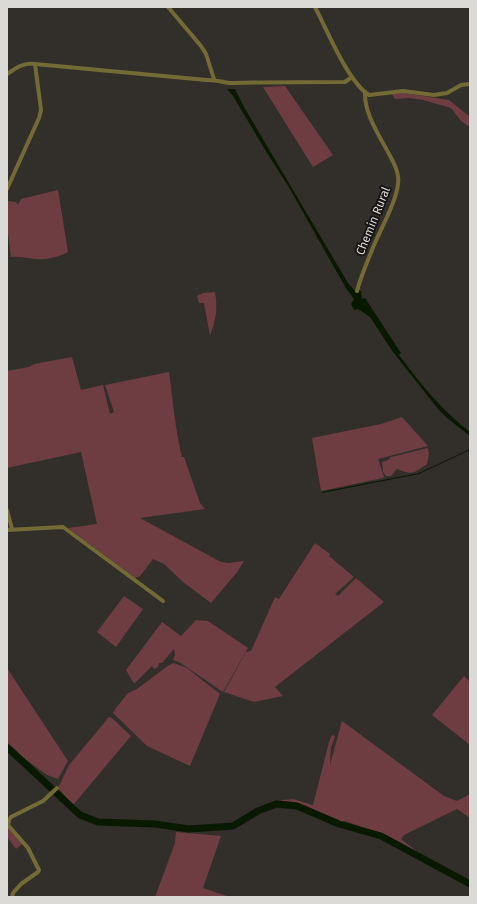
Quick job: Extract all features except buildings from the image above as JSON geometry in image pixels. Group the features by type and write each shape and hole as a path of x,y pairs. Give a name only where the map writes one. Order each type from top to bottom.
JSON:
{"street":[{"path":"168,7 202,46 214,79"},
{"path":"315,7 352,77 365,92 371,95 403,91 434,96 447,93 461,85 470,84"},
{"path":"7,189 40,118 41,110 35,64"},
{"path":"7,74 21,65 35,64 145,75 206,80 214,79 231,83 251,81 345,82 352,77"},
{"name":"Chemin Rural","path":"357,291 374,245 398,188 396,166 371,119 364,101 365,92"},
{"path":"7,510 9,530 63,527 163,601"},
{"path":"12,897 13,893 21,884 34,876 39,870 28,848 8,824 9,820 11,817 43,801 57,788"}],"shaded area":[{"path":"285,86 333,155 313,167 263,87"},
{"path":"227,89 235,89 244,107 348,283 355,291 361,291 362,299 365,298 401,353 399,355 415,376 440,405 470,432 470,436 438,409 393,352 370,317 358,309 354,310 351,304 354,299 347,290 287,184 233,96"},
{"path":"404,93 449,100 470,117 470,127 461,121 451,108 423,100 409,98 395,99 392,94"},
{"path":"58,190 68,252 57,257 44,259 11,257 7,226 7,201 16,202 18,205 21,199"},
{"path":"215,292 216,314 210,336 204,303 199,303 197,296 203,293"},
{"path":"72,357 81,390 103,385 110,414 114,412 105,385 169,372 182,457 184,457 200,503 205,509 140,518 221,562 229,563 244,561 238,571 211,603 183,582 164,564 153,559 140,576 135,578 68,528 97,524 81,452 7,468 7,371"},
{"path":"402,417 428,446 378,459 384,477 383,478 321,491 312,438 381,424"},
{"path":"428,448 429,454 427,464 419,470 409,473 397,469 391,476 386,476 383,472 382,462 391,457"},
{"path":"470,449 419,474 321,492 419,473"},
{"path":"315,543 330,554 329,556 354,577 335,594 338,596 356,578 384,602 275,687 283,696 254,702 224,692 246,652 251,651 275,597 279,599"},
{"path":"124,596 143,609 116,647 97,632"},
{"path":"196,620 208,621 248,648 223,692 179,662 173,660 175,655 174,649 162,663 159,663 158,667 154,669 152,666 135,683 133,682 126,670 162,622 181,636"},
{"path":"174,663 187,668 220,694 190,766 147,746 113,713 128,693 137,689 169,665"},
{"path":"7,668 68,761 58,779 47,775 9,747 7,742"},
{"path":"464,676 470,682 470,745 432,715"},
{"path":"109,717 112,718 131,736 73,805 58,788 69,765"},
{"path":"342,721 444,796 457,801 470,794 470,818 457,809 404,835 401,839 421,855 388,836 345,821 342,822 294,802 281,801 293,799 313,805 329,742 332,735 335,736 331,748 330,765"},
{"path":"7,825 22,844 16,849 7,837"},
{"path":"176,832 221,836 203,888 227,897 155,897 175,843"}],"waterway":[{"path":"7,747 80,815 98,822 155,824 189,829 233,826 258,811 276,804 297,806 339,824 381,836 470,884"}]}
